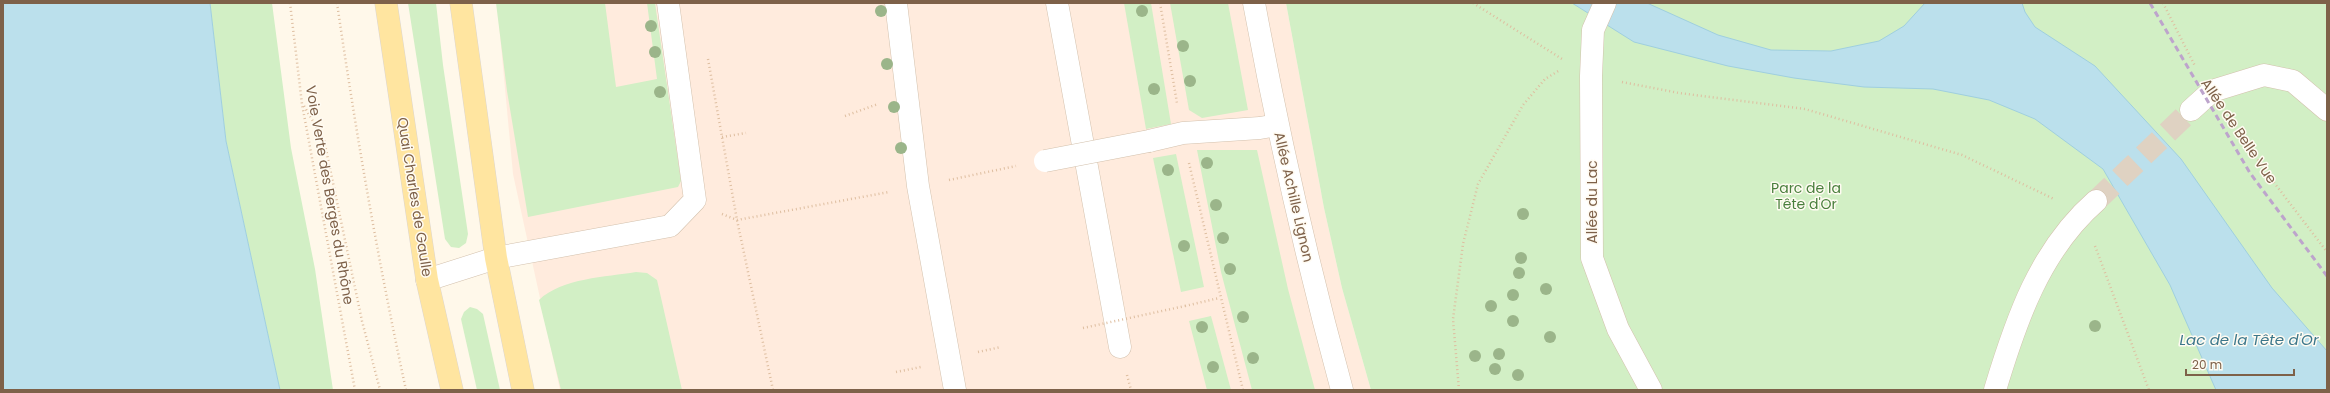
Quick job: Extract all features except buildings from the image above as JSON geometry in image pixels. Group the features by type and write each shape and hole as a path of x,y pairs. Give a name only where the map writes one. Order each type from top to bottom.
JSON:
{"main road":[{"name":"Quai Charles de Gaulle","path":"386,3 427,280 452,390"},
{"path":"461,3 496,258 523,390"}],"street":[{"path":"427,280 496,258 670,226 695,200 668,3"},
{"path":"896,3 918,186 955,390"},
{"path":"1057,3 1120,347"},
{"name":"Allée Achille Lignon","path":"1254,3 1277,124 1315,290 1342,390"},
{"name":"Allée du Lac","path":"1605,3 1593,30 1591,76 1592,258 1618,329 1651,390"},
{"path":"2191,110 2212,91 2264,75 2293,81 2327,110"},
{"path":"1045,161 1149,141 1182,133 1260,128 1277,124"},
{"path":"1995,390 2013,332 2026,299 2053,249 2090,207"}],"path":[{"name":"Voie Verte des Berges du Rhône","path":"290,3 302,104 355,390"},
{"path":"337,3 357,142 385,294 406,390"},
{"path":"1160,3 1182,133 1219,298 1243,390"},
{"path":"1473,3 1591,76 1679,93 1805,109 1962,155 2090,207 2149,390"},
{"name":"Allée de Belle Vue","path":"2163,3 2192,63 2266,172 2327,252"},
{"path":"708,56 737,220 773,390"},
{"path":"1459,390 1452,319 1463,244 1478,184 1524,105 1546,79 1570,64"},
{"path":"302,104 324,140 362,321 380,390"},
{"path":"722,137 746,133"},
{"path":"695,200 737,220 1045,161"},
{"path":"1083,328 1219,298"}],"shaded area":[{"path":"497,3 1286,3 1324,208 1342,288 1371,390 560,390 513,174"}],"green space":[{"path":"210,3 272,3 291,148 315,269 333,390 280,390 226,141"},
{"path":"408,3 436,3 443,65 468,234 466,243 459,248 451,247 445,239"},
{"path":"496,3 605,3 616,87 657,79 647,3 655,3 681,181 678,187 528,217 507,91"},
{"path":"1124,3 1151,3 1171,124 1146,129"},
{"path":"1170,3 1228,3 1248,110 1202,118 1189,110"},
{"name":"Parc de la Tête d'Or","path":"1286,3 2327,3 2327,390 1371,390 1342,288 1324,208"},
{"path":"1197,150 1257,150 1288,289 1315,390 1252,390 1221,272"},
{"path":"1176,154 1204,287 1181,292 1153,158"},
{"path":"636,272 647,273 657,280 682,390 561,390 539,300 560,287 572,283 598,277"},
{"path":"470,307 477,309 483,314 500,390 477,390 461,319 464,312"},
{"path":"1211,316 1231,390 1207,390 1189,321"}],"water":[{"path":"3,3 210,3 226,141 280,390 3,390"},
{"name":"Lac de la Tête d'Or","path":"1572,3 1647,3 1718,35 1771,50 1831,51 1879,41 1904,26 1925,3 2022,3 2025,12 2035,27 2095,66 2181,159 2272,288 2327,351 2327,390 2216,390 2170,285 2103,169 2035,119 1989,100 1933,89 1864,87 1794,78 1728,66 1634,42"}],"tunnel":[{"path":"2096,201 2191,110"}],"railway":[{"path":"2150,3 2250,173 2327,276"}]}
